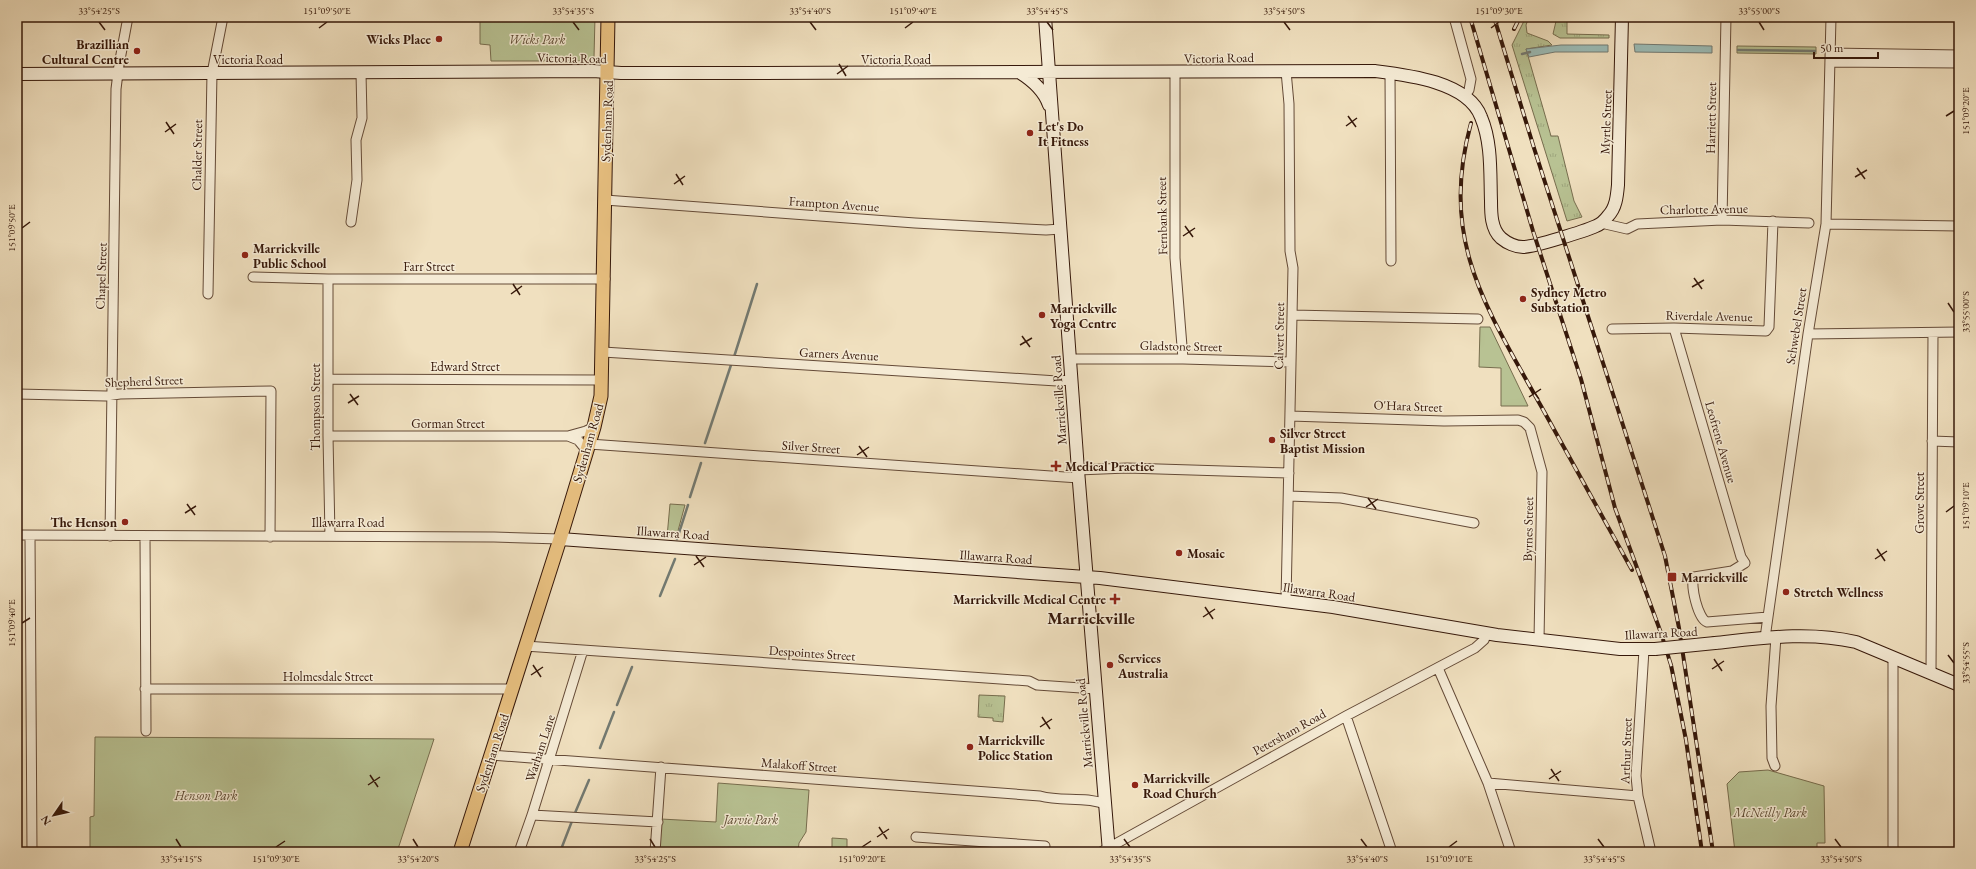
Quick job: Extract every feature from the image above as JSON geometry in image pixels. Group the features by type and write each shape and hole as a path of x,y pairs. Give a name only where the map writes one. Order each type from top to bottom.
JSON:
{"main road":[{"name":"Sydenham Road","path":"460,852 560,539 588,448 601,396 604,352 608,17"},
{"name":"Marrickville Road","path":"1045,17 1071,359 1078,474 1105,804 1106,850"},
{"name":"Myrtle Street","path":"1601,223 1609,216 1617,198 1622,17"},
{"name":"Victoria Road","path":"17,74 1049,71 1359,71 1390,73 1449,87 1465,95 1478,111 1486,132 1489,153 1492,221 1501,238 1516,246 1524,247 1601,223"},
{"path":"1020,72 1042,92 1052,116"},
{"name":"Illawarra Road","path":"560,539 1087,578 1333,607 1487,633 1620,649 1650,650 1771,637 1822,636 1846,640 1893,657 1959,685"}],"street":[{"name":"Chapel Street","path":"110,536 111,395 118,73 128,17"},
{"name":"Chalder Street","path":"208,294 212,73 223,17"},
{"path":"1454,17 1471,79 1469,90 1465,95"},
{"name":"Harriett Street","path":"1722,220 1726,17"},
{"name":"Schwebel Street","path":"1775,766 1772,758 1771,637 1768,617 1808,334 1826,224 1831,17"},
{"path":"1830,58 1959,55"},
{"path":"1830,58 1959,63"},
{"name":"Calvert Street","path":"1286,71 1289,104 1290,251 1293,268 1286,601"},
{"name":"Fernbank Street","path":"1174,72 1175,258 1183,359"},
{"path":"351,222 357,180 356,140 362,118 361,73"},
{"path":"1390,73 1391,262"},
{"name":"Frampton Avenue","path":"605,200 915,223 1046,230 1061,229"},
{"name":"Charlotte Avenue","path":"1601,223 1627,229 1637,224 1722,220 1809,223"},
{"name":"Riverdale Avenue","path":"1612,328 1674,328 1766,331 1770,327 1773,221"},
{"path":"1826,224 1959,226"},
{"name":"Farr Street","path":"253,277 328,279 605,279"},
{"name":"Thompson Street","path":"328,279 328,436 330,536"},
{"path":"1292,315 1478,319"},
{"name":"Leofrene Avenue","path":"1674,328 1741,557 1745,563 1732,571 1694,577 1693,584 1701,618 1709,622 1768,617"},
{"path":"1808,334 1959,332"},
{"name":"Grove Street","path":"1931,674 1933,333"},
{"name":"Garners Avenue","path":"604,352 1057,381 1072,380"},
{"name":"Gladstone Street","path":"1071,359 1183,359 1291,362"},
{"name":"Edward Street","path":"328,379 602,380"},
{"name":"Shepherd Street","path":"17,394 111,395 271,391 270,536"},
{"name":"O'Hara Street","path":"1290,416 1444,421 1518,420 1524,422"},
{"name":"Byrnes Street","path":"1524,422 1532,433 1542,472 1539,640"},
{"name":"Gorman Street","path":"328,436 568,436 594,427"},
{"path":"568,436 578,440 588,448"},
{"path":"1932,441 1959,442"},
{"name":"Silver Street","path":"588,448 1078,474 1127,468 1289,473"},
{"path":"1289,496 1341,498 1474,524"},
{"name":"Illawarra Road","path":"17,535 494,536 560,539"},
{"path":"30,536 32,852"},
{"path":"145,536 146,731"},
{"name":"Petersham Road","path":"1106,850 1346,716 1475,648 1484,640 1487,633"},
{"name":"Despointes Street","path":"525,646 1029,681 1037,685 1096,689"},
{"name":"Warham Lane","path":"518,852 532,815 583,650"},
{"name":"Arthur Street","path":"1650,650 1636,776 1638,796 1651,852"},
{"path":"1893,657 1893,852"},
{"path":"1438,668 1488,783 1511,852"},
{"name":"Holmesdale Street","path":"145,689 512,689"},
{"path":"1346,716 1392,852"},
{"name":"Malakoff Street","path":"491,755 955,788 1048,798 1097,801 1105,804"},
{"path":"655,852 661,767"},
{"path":"1488,783 1638,796"},
{"path":"532,815 658,822"},
{"path":"916,837 1045,846"}],"green space":[{"name":"Wicks Park","path":"480,17 595,17 594,57 590,61 491,61 490,45 480,44"},
{"path":"1526,17 1529,17 1526,25 1527,33 1548,41 1552,45 1526,49 1551,136 1558,136 1574,201 1582,217 1567,221 1512,45"},
{"path":"1557,17 1567,17 1567,34 1609,35 1609,38 1560,38 1553,34"},
{"path":"1737,46 1816,47 1816,54 1737,53"},
{"path":"1480,327 1490,327 1528,406 1501,406 1501,368 1479,367"},
{"path":"670,504 685,505 676,538 667,537"},
{"path":"979,695 1005,696 1003,722 993,721 993,718 978,717"},
{"name":"Henson Park","path":"95,737 434,739 397,852 90,852 90,817 94,816"},
{"name":"McNeilly Park","path":"1768,770 1824,786 1825,843 1817,843 1817,852 1735,852 1727,784 1739,772"},
{"name":"Jarvie Park","path":"718,783 809,790 806,832 799,843 798,852 658,852 661,819 716,822"},
{"path":"832,838 847,839 847,852 832,852"}],"water":[{"path":"1634,44 1712,46 1712,53 1635,52"},
{"path":"1561,45 1608,45 1608,52 1555,52 1529,57 1526,49"}],"waterway":[{"path":"1738,50 1815,51"},
{"path":"1522,54 1530,52"},
{"path":"734,357 757,284"},
{"path":"705,443 732,362"},
{"path":"690,497 701,463"},
{"path":"677,539 688,505"},
{"path":"660,596 675,559"},
{"path":"617,705 632,667"},
{"path":"600,748 614,712"},
{"path":"575,813 589,780"},
{"path":"560,852 572,821"}],"railway":[{"path":"1470,17 1533,231 1581,379 1615,508 1661,633 1671,665 1686,740 1702,852"},
{"path":"1494,17 1534,148 1665,556 1679,628 1713,852"},
{"path":"1514,29 1520,17"},
{"path":"1471,123 1463,165 1461,203 1465,238 1473,272 1502,337 1632,570"}],"place":[{"name":"Wicks Place","path":"439,39"},
{"name":"Brazillian Cultural Centre","path":"137,51"},
{"name":"Let's Do It Fitness","path":"1030,133"},
{"name":"Marrickville Public School","path":"245,255"},
{"name":"Sydney Metro Substation","path":"1523,299"},
{"name":"Marrickville Yoga Centre","path":"1042,315"},
{"name":"Silver Street Baptist Mission","path":"1272,440"},
{"name":"Medical Practice","path":"1056,466"},
{"name":"The Henson","path":"125,522"},
{"name":"Mosaic","path":"1179,553"},
{"name":"Marrickville","path":"1672,577"},
{"name":"Stretch Wellness","path":"1786,592"},
{"name":"Marrickville Medical Centre","path":"1115,599"},
{"name":"Services Australia","path":"1110,665"},
{"name":"Marrickville Police Station","path":"970,747"},
{"name":"Marrickville Road Church","path":"1135,785"}],"district":[{"name":"Marrickville","path":"1091,618"}]}
